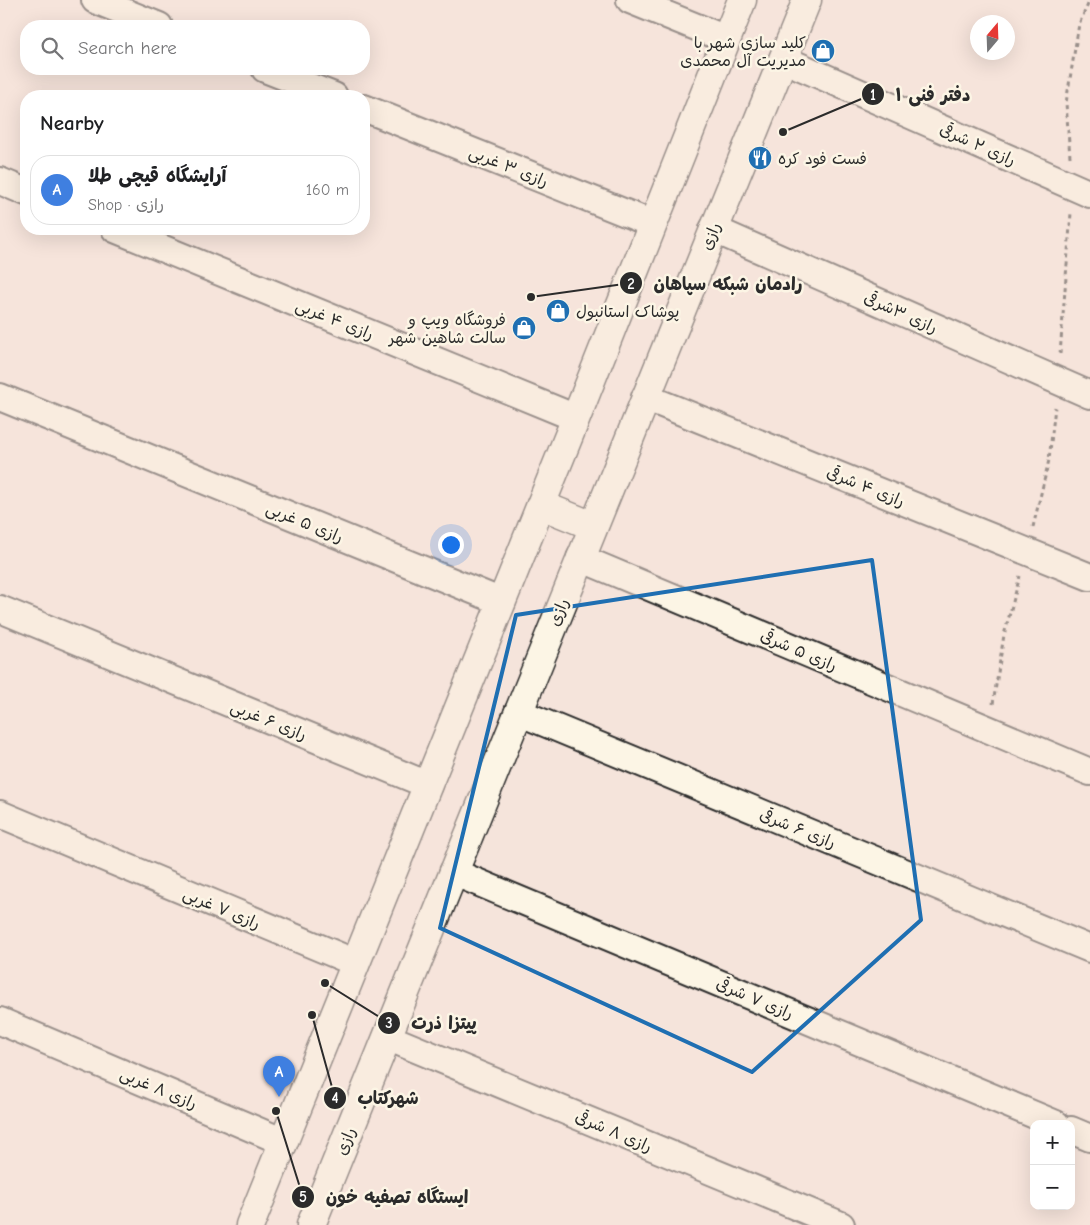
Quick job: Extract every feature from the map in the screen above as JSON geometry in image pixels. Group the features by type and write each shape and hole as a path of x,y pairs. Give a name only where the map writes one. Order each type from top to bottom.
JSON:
{"main road":[{"path":"250,1225 576,418 742,0"},
{"name":"رازی","path":"311,1225 712,229 807,0"},
{"path":"541,505 593,526"}],"street":[{"path":"95,0 143,20"},
{"path":"630,0 726,39"},
{"name":"رازی ۲ شرقی","path":"783,58 1090,194"},
{"path":"280,75 319,90"},
{"name":"رازی ۳ غربی","path":"370,110 653,224"},
{"path":"0,181 20,189"},
{"name":"رازی ۳شرقی","path":"712,229 1090,395"},
{"name":"رازی ۴ غربی","path":"131,235 576,418"},
{"name":"رازی ۵ غربی","path":"0,397 502,602"},
{"name":"رازی ۴ شرقی","path":"645,397 1088,576"},
{"name":"رازی ۵ شرقی","path":"580,558 1090,772"},
{"name":"رازی ۶ غربی","path":"0,609 428,785"},
{"name":"رازی ۶ شرقی","path":"518,712 1084,946"},
{"name":"رازی ۷ غربی","path":"0,814 356,963"},
{"name":"رازی ۷ شرقی","path":"454,872 1046,1120"},
{"name":"رازی ۸ غربی","path":"0,1021 284,1142"},
{"name":"رازی ۸ شرقی","path":"387,1037 841,1225"},
{"path":"1075,1132 1090,1138"}],"highlighted area":[{"path":"872,560 921,920 752,1072 440,928 516,615"}],"place":[{"name":"کلید سازی شهر با مدیریت آل‌ محمدی","path":"823,51"},
{"name":"دفتر فنی ۱","path":"783,132"},
{"name":"فست فود کره","path":"760,158"},
{"name":"رادمان شبکه سپاهان","path":"531,297"},
{"name":"پوشاک استانبول","path":"558,311"},
{"name":"فروشگاه ویپ و سالت شاهین شهر","path":"524,328"},
{"name":"پیتزا ذرت","path":"325,983"},
{"name":"شهرکتاب","path":"312,1015"},
{"name":"آرایشگاه قیچی طلا","path":"279,1097"},
{"name":"ایستگاه تصفیه خون","path":"276,1111"}]}
